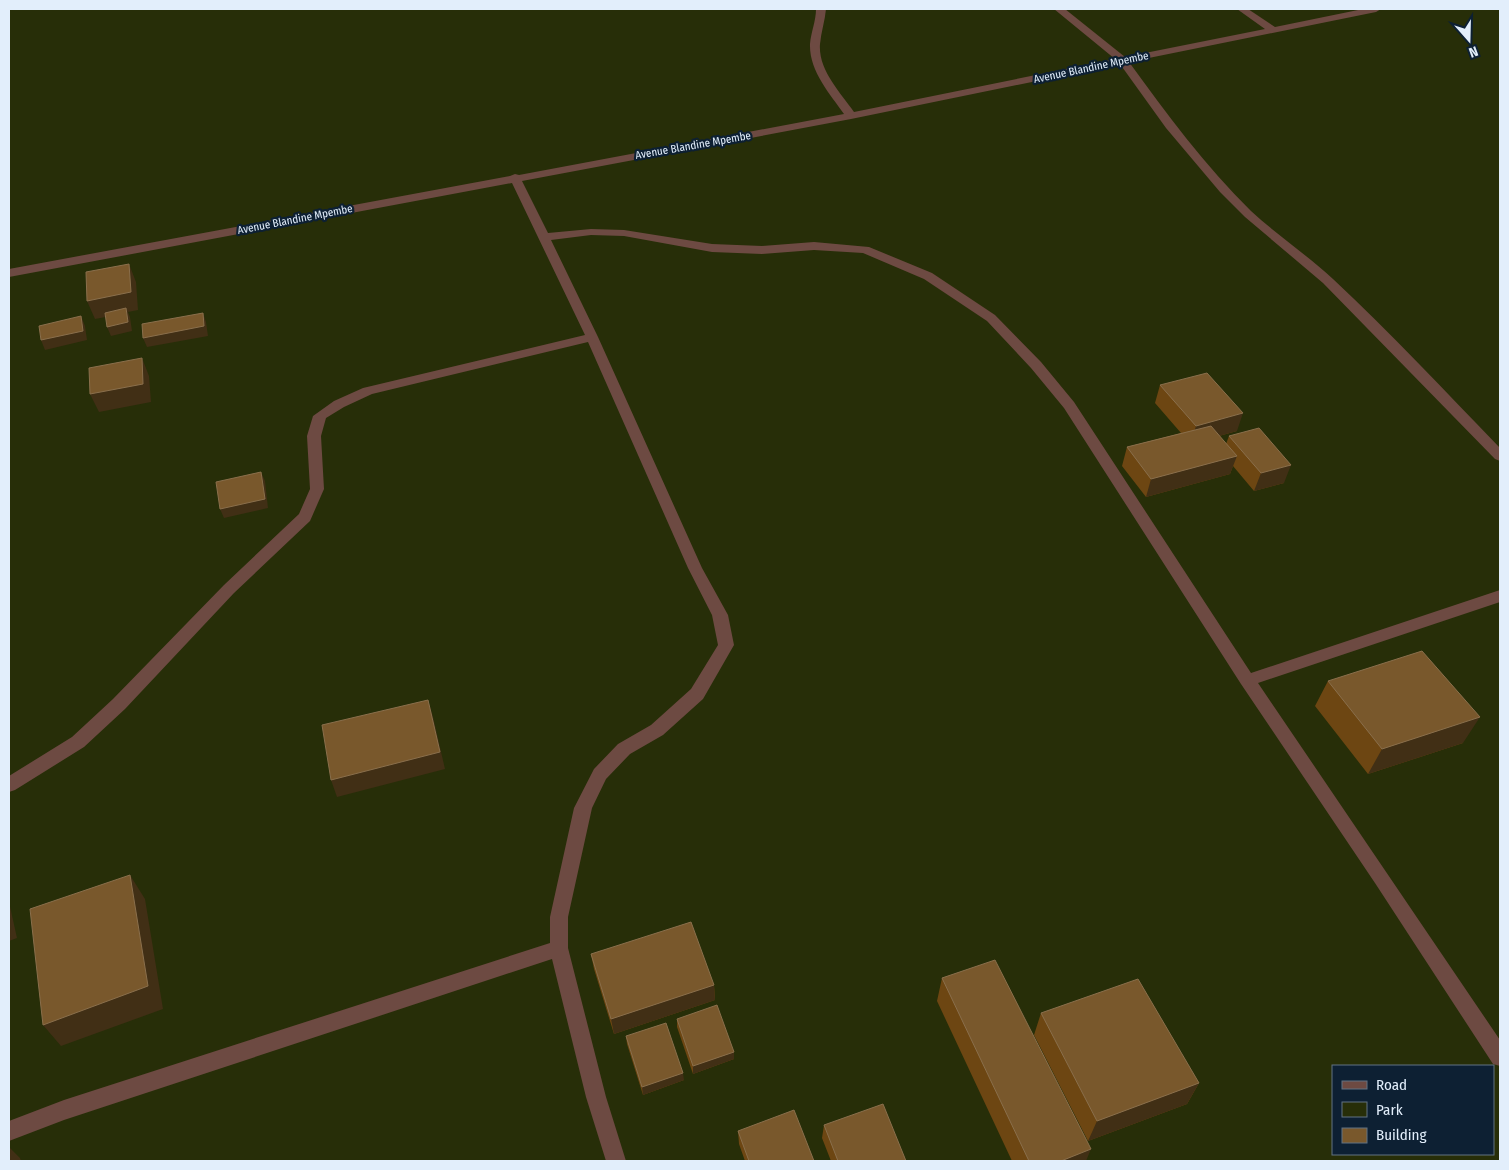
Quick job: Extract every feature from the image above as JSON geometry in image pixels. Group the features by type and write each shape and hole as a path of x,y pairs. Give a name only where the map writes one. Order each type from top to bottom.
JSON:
{"street":[{"path":"820,9 821,18 816,35 815,48 818,66 851,116"},
{"path":"1059,9 1124,61 1170,126 1224,190 1249,215 1327,280 1500,456"},
{"path":"1242,9 1272,29"},
{"name":"Avenue Blandine Mpembe","path":"9,273 851,116 1376,9"},
{"path":"516,178 592,336 695,568 720,615 726,646 697,694 657,730 624,749 600,774 583,808 559,917 559,948 596,1097 616,1161"},
{"path":"544,237 591,232 624,233 712,248 762,250 814,246 865,250 928,276 991,318 1036,365 1069,405 1247,680 1381,876 1500,1057"},
{"path":"9,785 78,742 119,704 229,589 305,517 317,489 314,436 320,416 339,404 368,391 592,336"},
{"path":"1247,680 1500,596"},
{"path":"9,1131 74,1107 559,948"}],"green space":[{"path":"9,9 1500,9 1500,1161 9,1161"}],"building":[{"path":"129,264 131,292 87,301 86,272"},
{"path":"126,308 128,322 107,327 105,313"},
{"path":"203,313 204,326 143,338 142,324"},
{"path":"81,316 83,331 41,340 39,326"},
{"path":"142,358 143,384 90,394 89,368"},
{"path":"1207,373 1243,413 1196,426 1160,385"},
{"path":"1211,426 1237,456 1151,479 1127,447"},
{"path":"1259,428 1291,465 1261,473 1229,436"},
{"path":"261,472 265,499 220,509 216,482"},
{"path":"1422,651 1480,717 1382,749 1328,681"},
{"path":"428,700 440,752 331,780 322,725"},
{"path":"130,875 148,986 43,1025 30,909"},
{"path":"691,922 714,985 611,1019 591,954"},
{"path":"995,960 1091,1149 1061,1161 1029,1161 942,978"},
{"path":"1138,979 1199,1083 1097,1121 1041,1013"},
{"path":"717,1005 734,1052 693,1066 677,1019"},
{"path":"666,1023 683,1073 642,1087 626,1036"},
{"path":"883,1104 906,1161 838,1161 824,1125"},
{"path":"794,1110 814,1161 749,1161 738,1131"}]}
